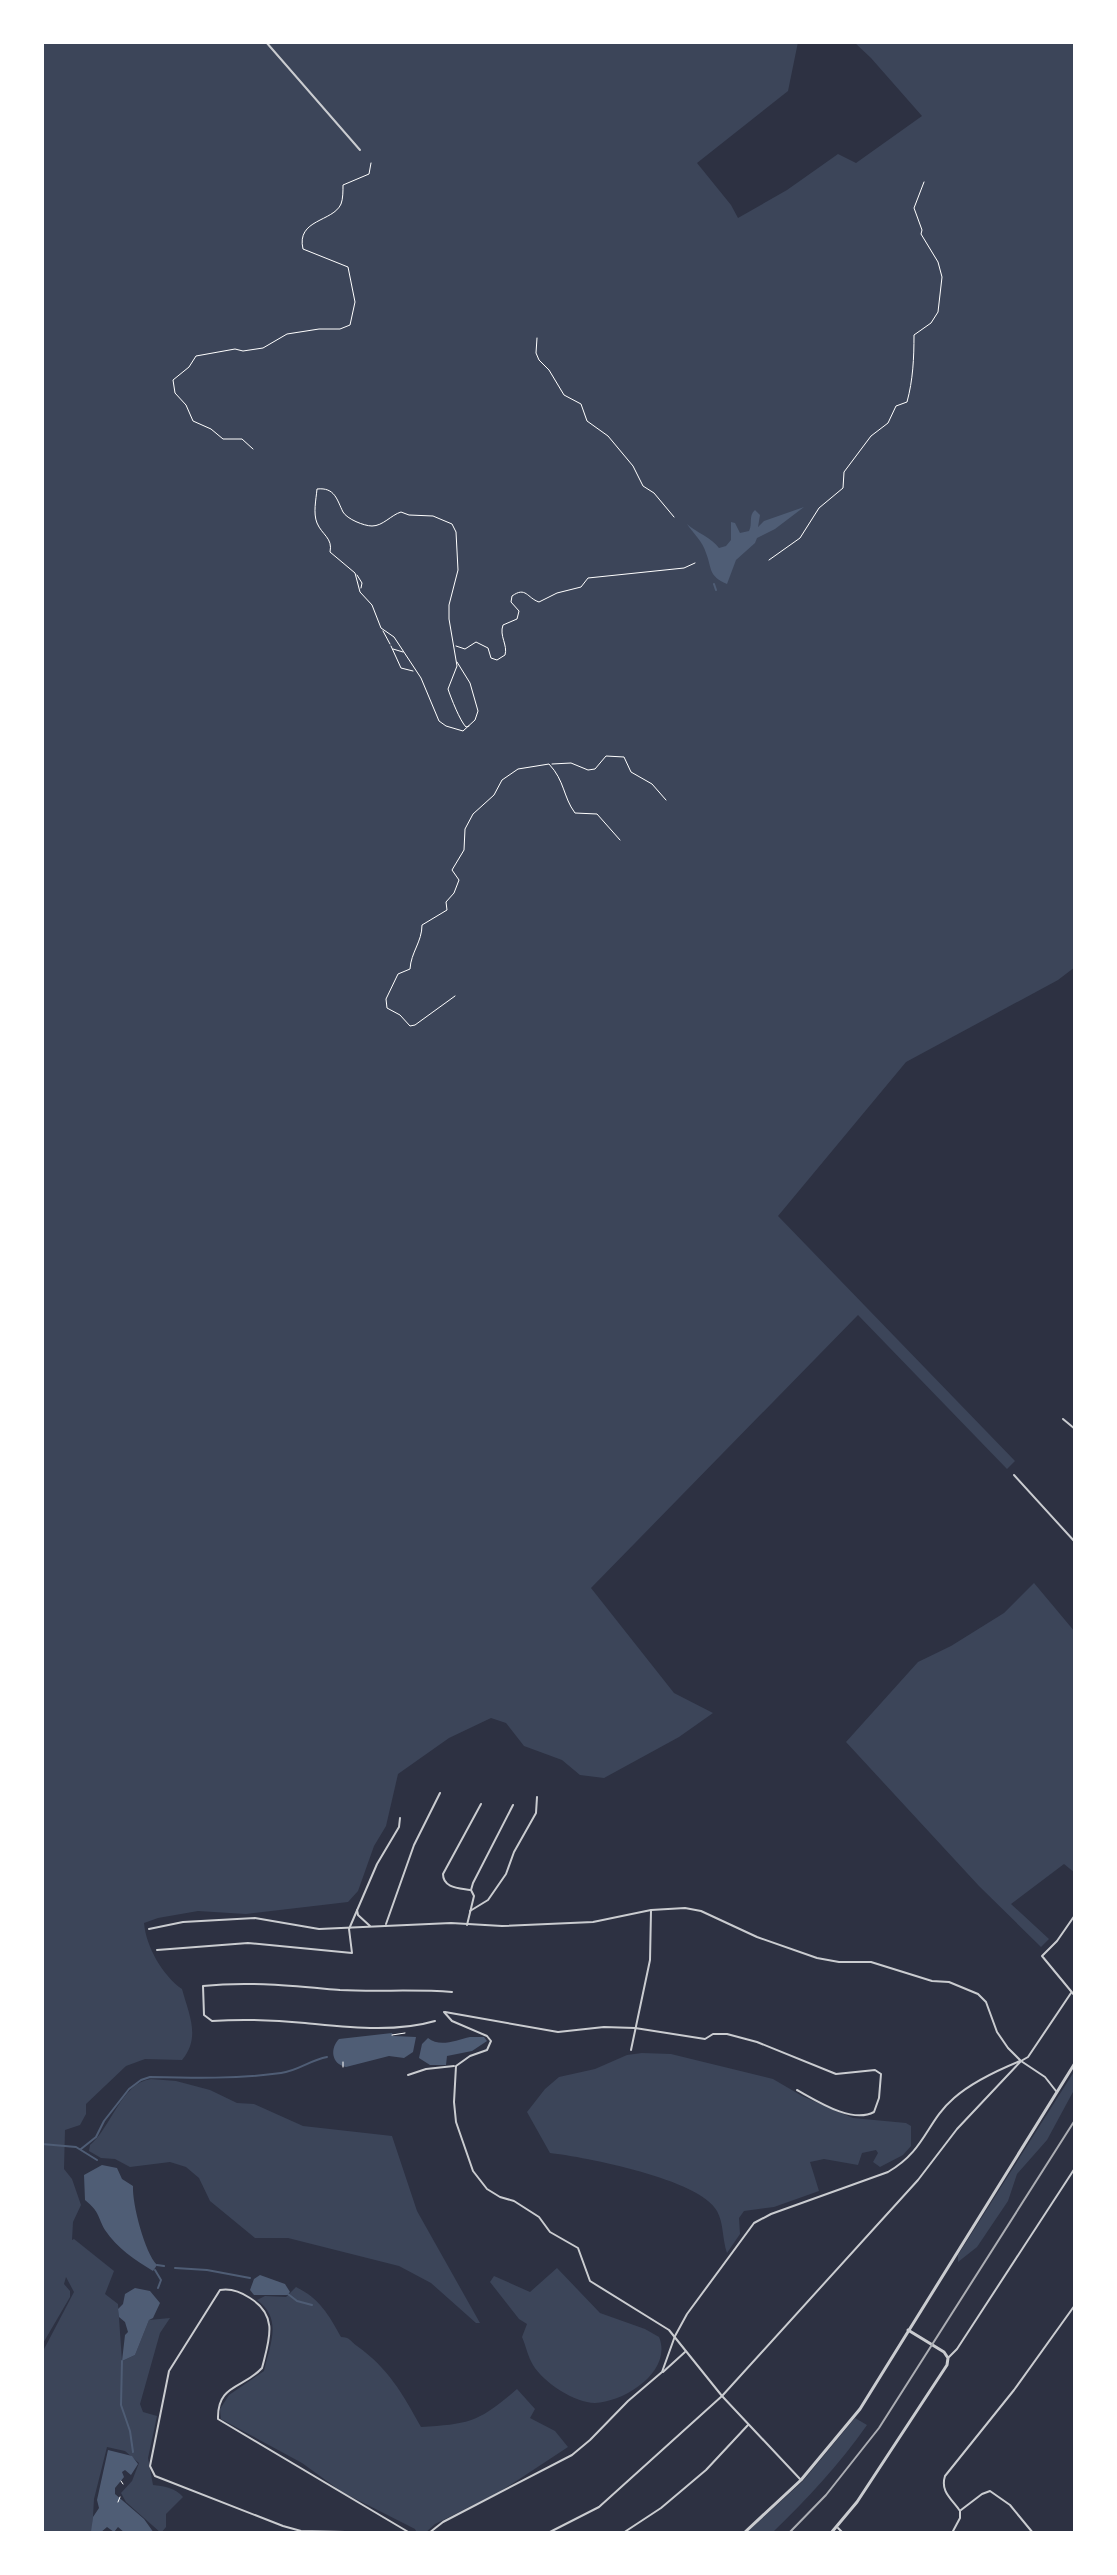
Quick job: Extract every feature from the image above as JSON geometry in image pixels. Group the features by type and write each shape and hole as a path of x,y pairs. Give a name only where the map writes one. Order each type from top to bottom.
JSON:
{"street":[{"path":"266,42 360,150"},
{"path":"1063,1419 1075,1429"},
{"path":"1014,1475 1075,1542"},
{"path":"386,1925 414,1845 440,1793"},
{"path":"470,1911 488,1900 506,1874 514,1852 536,1813 537,1797"},
{"path":"471,1890 449,1885 443,1874 481,1804"},
{"path":"471,1890 513,1805"},
{"path":"157,1950 248,1943 352,1953 349,1929 377,1864 399,1827 400,1818"},
{"path":"467,1926 474,1896 471,1890"},
{"path":"149,1929 183,1922 255,1918 292,1926 349,1929 451,1923 467,1926 593,1922 671,1907 701,1911 757,1937 817,1958 871,1962 932,1981 964,1987 978,1994 986,2002 997,2032 1021,2061 1033,2067 1057,2092"},
{"path":"357,1908 358,1915 371,1926"},
{"path":"631,2050 650,1960 651,1910"},
{"path":"662,2372 687,2314 754,2223 888,2172 903,2163 918,2149 953,2099 1007,2066 1028,2057 1066,1997 1073,1994 1042,1956 1075,1915"},
{"path":"435,2021 422,2025 341,2028 289,2022 212,2021 204,2015 203,1986 236,1982 298,1984 341,1990 452,1992"},
{"path":"408,2075 426,2069 456,2066 470,2056 487,2050 491,2041 487,2036 452,2021 444,2012 558,2032 635,2028 705,2039 713,2034 727,2034 796,2056 836,2074 875,2070 882,2079 874,2112 867,2116 844,2112 797,2090"},
{"path":"548,2533 599,2507 722,2396 918,2180 957,2129 1021,2061"},
{"path":"744,2533 801,2480 860,2409 1075,2063"},
{"path":"456,2066 456,2122 473,2171 487,2189 539,2217 550,2232 578,2248 590,2281 675,2336 722,2396 801,2480"},
{"path":"831,2533 939,2378 948,2358 957,2349 1075,2168"},
{"path":"389,2533 301,2531 155,2476 150,2466 169,2371 220,2290 227,2289 253,2299 266,2310 270,2327 262,2368 226,2392 218,2407 218,2419 410,2533"},
{"path":"952,2533 960,2511 944,2492 945,2476 1014,2390 1075,2305"},
{"path":"907,2330 948,2358"},
{"path":"429,2533 443,2522 572,2455 686,2351"},
{"path":"623,2533 661,2508 706,2470 749,2424"},
{"path":"960,2511 990,2491 1010,2505 1033,2533"},
{"path":"837,2527 843,2533"}],"path":[{"path":"253,449 242,439 223,439 211,429 193,421 186,405 175,393 173,380 189,367 196,356 263,348 287,334 340,329 350,325 355,302 348,267 303,249 302,238 321,217 336,211 342,201 343,185 369,174 371,163"},
{"path":"769,560 800,538 819,508 843,488 844,472 874,433 888,423 892,409 907,402 911,389 910,372 915,359 914,335 931,323 938,312 942,277 938,262 921,234 914,208 924,182"},
{"path":"537,338 536,353 564,395 581,404 587,421 608,436 633,466 643,486 654,493 674,517"},
{"path":"416,670 401,668 372,605 360,589 355,573 330,552 329,537 316,519 317,489 323,488 336,495 346,515 363,525 376,526 401,512 428,515 452,524 456,532 458,570 449,605 457,662 456,673 448,689 460,720 466,727 469,726"},
{"path":"454,644 463,649 472,642 483,644 490,651 491,658 497,660 506,652 501,631 503,625 515,622 519,614 511,602 512,596 518,593 526,593 539,602 557,593 581,587 588,578 684,568 695,563"},
{"path":"382,629 394,637 416,670 439,721 458,731 466,730 476,719 478,709 470,683 457,662"},
{"path":"391,646 403,653"},
{"path":"455,996 410,1026 400,1015 387,1008 386,999 398,974 410,969 410,957 422,934 422,925 447,910 446,902 459,880 452,870 464,850 465,829 473,814 494,795 502,780 518,769 571,763 588,770 595,769 606,756 624,757 632,773 652,784 666,800"},
{"path":"549,764 562,780 569,806 575,813 597,814 620,840"},
{"path":"392,2035 405,2033"},
{"path":"343,2062 343,2067"},
{"path":"118,2502 120,2497"}],"shaded area":[{"path":"42,42 798,42 788,91 697,163 738,218 787,190 838,154 856,163 922,116 854,42 1075,42 1075,967 1058,980 906,1062 778,1216 1015,1461 1007,1469 858,1315 591,1588 674,1693 713,1713 679,1737 604,1778 580,1775 562,1760 524,1746 506,1723 491,1718 449,1738 398,1774 386,1826 374,1846 358,1891 348,1902 246,1914 198,1911 144,1923 148,1942 157,1960 168,1977 182,1989 192,2026 191,2043 182,2060 145,2059 126,2066 86,2104 86,2114 80,2125 65,2130 64,2169 72,2179 81,2205 73,2222 72,2240 114,2271 105,2294 118,2304 122,2361 135,2355 149,2320 170,2318 160,2333 140,2404 143,2412 157,2416 148,2458 153,2485 173,2490 183,2497 166,2514 166,2527 161,2533 126,2502 121,2493 132,2481 139,2463 125,2451 107,2447 94,2499 92,2533 42,2533 42,2353 74,2292 66,2277 64,2284 70,2291 70,2297 42,2345"},
{"path":"804,507 757,538 736,560 727,584 714,575 703,545 687,524 719,548 731,540 731,522 735,523 740,533 749,531 755,510 760,515 758,527 764,521"},
{"path":"1034,1583 1075,1632 1075,1873 1064,1864 1011,1904 1049,1939 1041,1947 979,1886 846,1742 918,1662 951,1646 1004,1613"},
{"path":"392,2033 393,2036 416,2037 413,2052 404,2058 389,2056 346,2067 335,2059 334,2047 339,2039"},
{"path":"484,2037 487,2041 472,2051 447,2056 446,2065 430,2065 419,2058 422,2044 428,2038 443,2043"},
{"path":"642,2053 671,2054 773,2079 802,2096 853,2118 906,2123 911,2126 911,2146 903,2155 880,2167 873,2162 878,2153 876,2150 862,2153 858,2165 824,2159 810,2162 819,2191 774,2207 744,2211 739,2218 740,2234 727,2253 719,2216 706,2199 689,2189 640,2172 550,2153 527,2112 559,2077"},
{"path":"1075,2070 1074,2090 1047,2140 1017,2174 1008,2201 977,2247 958,2262 958,2255"},
{"path":"151,2079 176,2081 210,2090 237,2103 254,2104 303,2126 392,2136 417,2211 480,2323 476,2323 431,2283 399,2266 288,2238 255,2238 210,2201 199,2178 186,2167 170,2162 130,2167 89,2151 90,2145 124,2097 141,2082"},
{"path":"102,2165 117,2168 122,2179 133,2186 140,2228 157,2265 153,2271 115,2242 85,2200 84,2175"},
{"path":"557,2268 600,2313 659,2337 662,2350 659,2362 653,2373 632,2391 595,2403 578,2400 545,2379 533,2365 522,2337 527,2324 519,2319 490,2282 494,2276 530,2292"},
{"path":"260,2275 285,2284 290,2292 287,2295 254,2295 250,2290 254,2279"},
{"path":"296,2287 323,2308 341,2337 350,2340 386,2373 421,2427 473,2419 517,2389 535,2409 530,2418 555,2431 568,2447 498,2493 435,2524 425,2533 417,2533 415,2529 342,2492 302,2463 221,2419 220,2409 229,2395 264,2371 272,2324 265,2307 257,2300 265,2296 286,2297"},
{"path":"135,2288 150,2291 160,2303 149,2320 135,2355 122,2361 128,2332 118,2309 123,2304 125,2294"},
{"path":"855,2418 867,2425 810,2494 772,2533 746,2533 803,2481"},
{"path":"108,2450 132,2456 138,2464 131,2475 125,2470 122,2472 124,2477 115,2488 115,2494 144,2519 154,2533 125,2533 118,2527 114,2532 107,2527 100,2533 91,2532 93,2517 99,2508 97,2500"}],"waterway":[{"path":"714,584 716,590"},
{"path":"81,2149 96,2137 104,2121 129,2089 141,2080 150,2077 232,2077 281,2073 327,2057"},
{"path":"42,2144 76,2147 97,2160"},
{"path":"157,2265 164,2266"},
{"path":"175,2268 250,2278"},
{"path":"155,2270 161,2280 158,2288"},
{"path":"288,2294 297,2301 312,2305"},
{"path":"122,2361 121,2405 133,2452"}],"railway":[{"path":"789,2533 826,2495 879,2428 1075,2120"}]}
